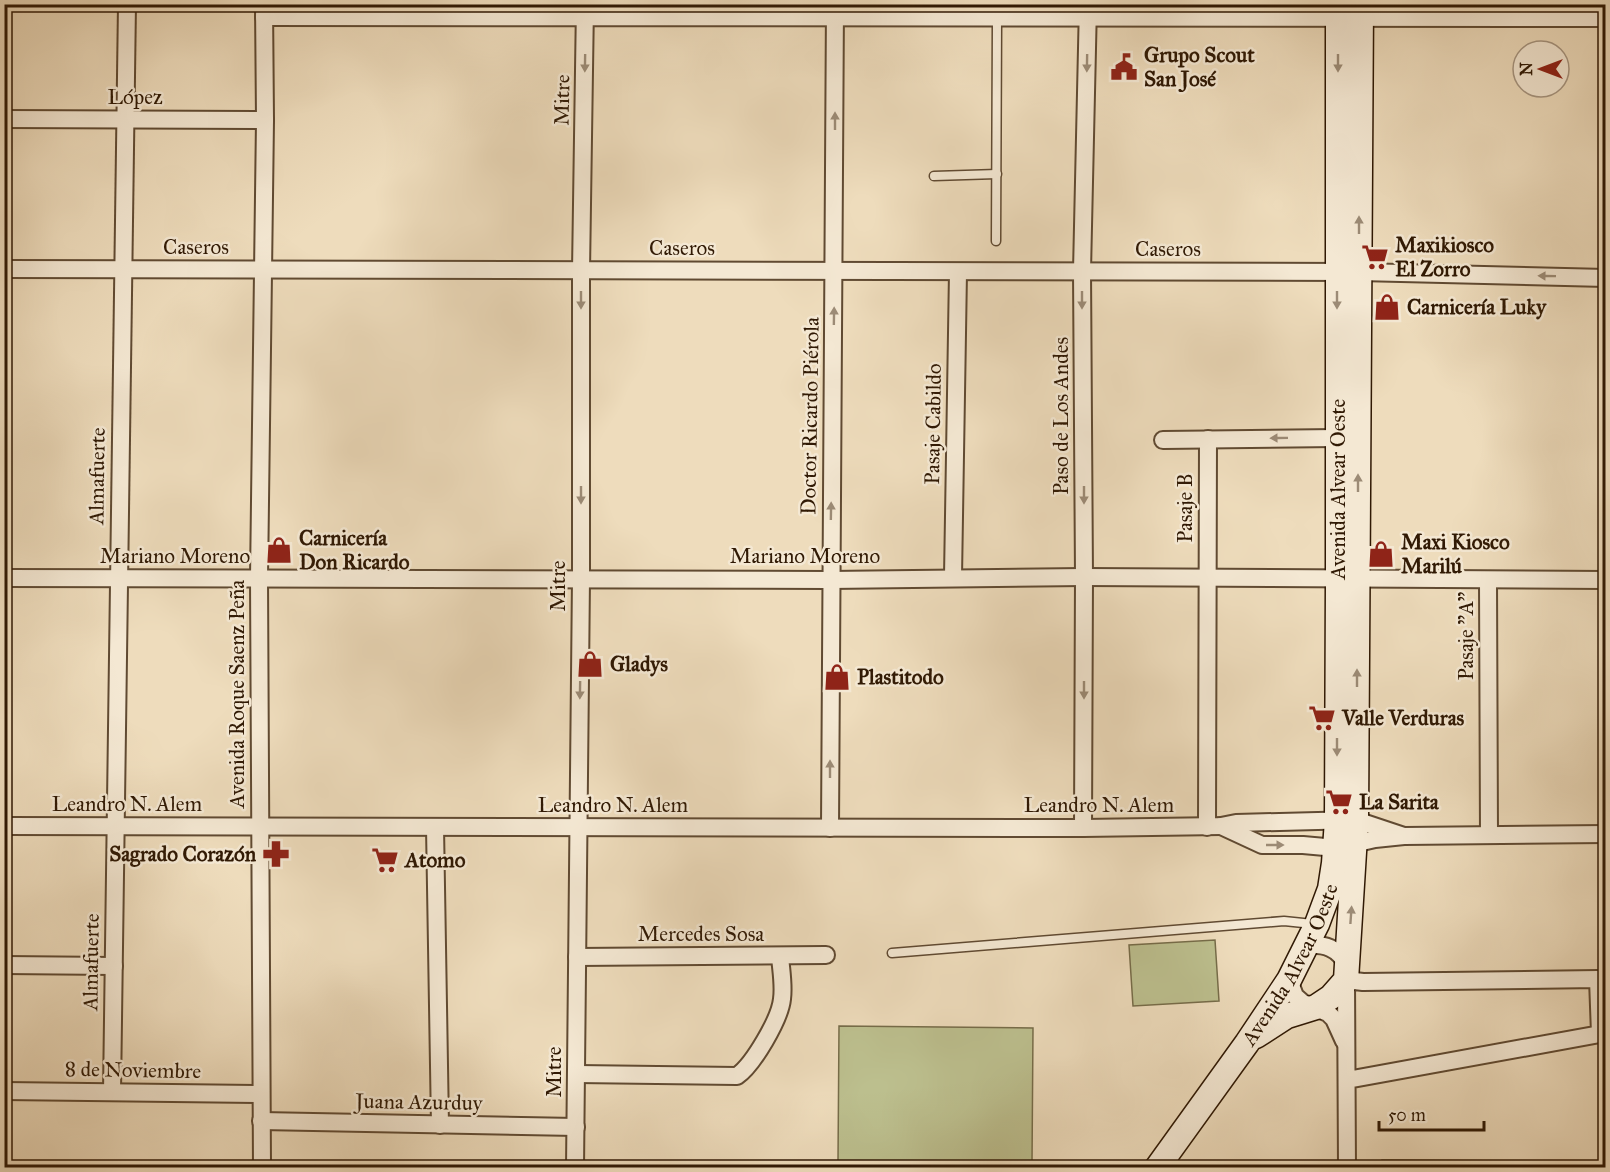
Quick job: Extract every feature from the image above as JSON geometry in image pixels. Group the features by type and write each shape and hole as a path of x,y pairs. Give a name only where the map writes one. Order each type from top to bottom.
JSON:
{"main road":[{"name":"Avenida Alvear Oeste","path":"1247,1043 1276,1022 1316,1007 1331,997 1346,972 1349,11"},
{"name":"Avenida Alvear Oeste","path":"1348,272 1338,438 1348,578"},
{"name":"Avenida Alvear Oeste","path":"1247,1043 1289,980 1312,935 1346,846"},
{"path":"1157,1167 1247,1043"}],"street":[{"name":"Almafuerte","path":"112,1092 127,4"},
{"path":"264,11 835,11 997,19 1088,12 1349,11 1605,18"},
{"name":"Avenida Roque Saenz Peña","path":"262,1167 259,578 265,120 264,11"},
{"name":"Mitre","path":"575,1167 585,11"},
{"name":"Doctor Ricardo Piérola","path":"830,828 835,11"},
{"name":"Paso de Los Andes","path":"1083,828 1082,271 1088,12"},
{"name":"López","path":"4,119 265,120"},
{"name":"Caseros","path":"4,268 1348,272 1605,278"},
{"name":"Pasaje Cabildo","path":"953,577 958,272"},
{"path":"1163,440 1338,438"},
{"name":"Pasaje B","path":"1208,439 1208,578 1214,826"},
{"name":"Mariano Moreno","path":"4,578 830,580 1084,577 1605,580"},
{"name":"Pasaje \"A\"","path":"1488,580 1489,835"},
{"name":"Leandro N. Alem","path":"4,826 1083,828 1214,826 1236,823 1346,820 1404,836"},
{"name":"Leandro N. Alem","path":"1214,826 1262,845 1346,846 1404,836 1605,834"},
{"path":"435,827 440,1125"},
{"path":"1312,935 1320,944 1340,953 1346,972 1347,1167"},
{"name":"Mercedes Sosa","path":"577,957 826,954"},
{"path":"577,1074 737,1076 746,1070 778,1016 782,999 780,956"},
{"path":"4,965 114,966"},
{"path":"1346,972 1363,982 1602,979 1600,1034 1347,1080"},
{"path":"1289,980 1295,996 1303,1003 1328,1013 1334,1019 1347,1050"},
{"name":"8 de Noviembre","path":"4,1091 261,1094"},
{"name":"Juana Azurduy","path":"261,1121 576,1127"}],"lane":[{"path":"996,242 997,19"},
{"path":"934,176 997,174"},
{"path":"892,953 1284,921 1312,935"}],"green space":[{"path":"1215,940 1219,1001 1133,1006 1129,945"},
{"path":"839,1026 1033,1028 1032,1163 838,1161"},
{"path":"1382,1160 1520,1161 1520,1167 1382,1167"}],"place":[{"name":"Grupo Scout San José","path":"1124,67"},
{"name":"Maxikiosco El Zorro","path":"1375,257"},
{"name":"Carnicería Luky","path":"1387,307"},
{"name":"Carnicería Don Ricardo","path":"279,550"},
{"name":"Maxi Kiosco Marilú","path":"1381,554"},
{"name":"Gladys","path":"590,664"},
{"name":"Plastitodo","path":"837,677"},
{"name":"Valle Verduras","path":"1322,718"},
{"name":"La Sarita","path":"1339,802"},
{"name":"Sagrado Corazón","path":"276,854"},
{"name":"Atomo","path":"385,860"}]}
